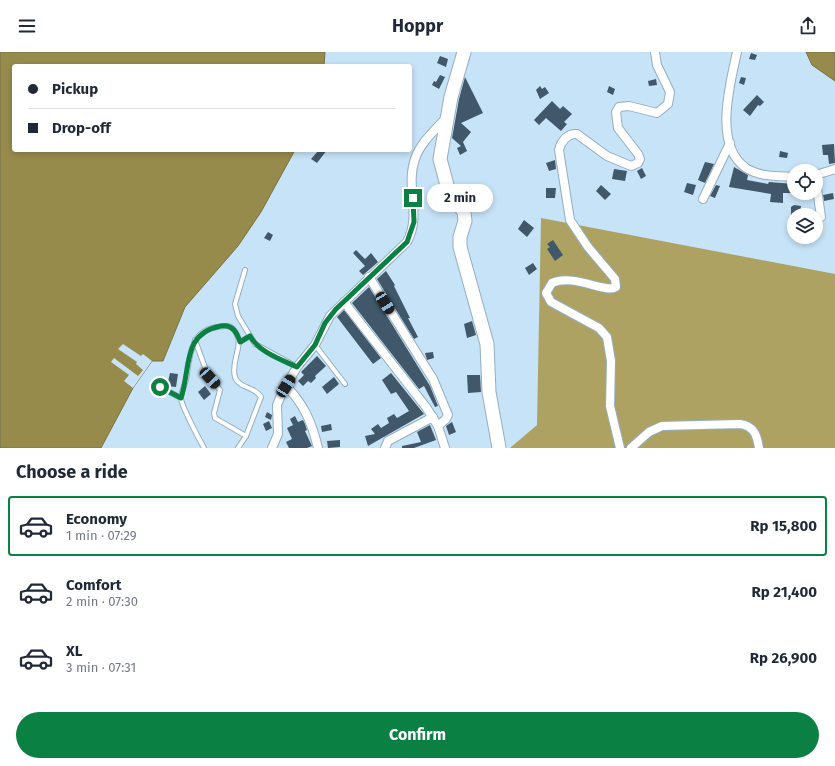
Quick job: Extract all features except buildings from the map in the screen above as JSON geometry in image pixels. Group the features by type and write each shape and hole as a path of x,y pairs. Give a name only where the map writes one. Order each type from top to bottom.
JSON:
{"highway":[{"path":"464,52 455,78 440,154 440,164 448,188 464,212 465,220 460,237 460,247 487,344 489,392 499,448"}],"street":[{"path":"620,448 610,402 611,368 607,337 599,328 551,302 546,293 552,283 562,280 588,283 607,289 616,287 615,279 588,247 570,220 559,150 561,143 565,138 571,134 577,134 614,160 631,166 638,163 640,159 638,154 618,128 616,112 619,107 626,106 657,113 668,104 670,92 657,65 655,52"},
{"path":"737,52 726,102 730,143 737,160 747,168 762,174 787,176"},
{"path":"272,448 278,434 278,405 286,386 297,367 315,345 330,316 407,242 414,222 412,184 414,161 421,146 447,117"},
{"path":"703,199 730,143"},
{"path":"823,173 835,169"},
{"path":"369,277 436,384 448,415 446,419 438,426"},
{"path":"344,302 433,417 438,426 445,448"},
{"path":"286,386 296,396 307,413 317,447"},
{"path":"385,448 388,441 433,417"},
{"path":"631,448 648,432 662,426 740,424 749,426 754,431 759,448"}],"lane":[{"path":"245,270 235,304 238,316 255,344 297,367"},
{"path":"204,448 181,398 191,348 195,340 201,333 212,328 224,326 230,327 235,331 240,342 236,358 235,377 241,384 259,394 261,397 246,436 238,448"},
{"path":"240,342 250,336"},
{"path":"195,340 207,373 220,390 214,413 215,418 246,436"},
{"path":"315,345 345,384"},
{"path":"160,387 181,398"}],"shaded area":[{"path":"0,52 325,52 324,64 12,64 12,152 294,152 261,212 238,246 185,307 163,361 152,361 133,388 101,448 0,448"},
{"path":"806,52 835,52 835,81 812,65"},
{"path":"541,218 835,274 835,448 510,448 537,425"}],"pier":[{"path":"123,344 141,356 143,354 152,361 133,388 124,381 129,375 111,362 114,358 138,376 143,370 136,364 137,362 118,349"}],"route":[{"path":"160,387 181,398 185,386 191,348 195,340 201,333 212,328 224,326 230,327 235,331 240,342 250,336 255,344 262,349 297,367 315,345 325,323 336,309 407,242 414,222 413,198"}]}
